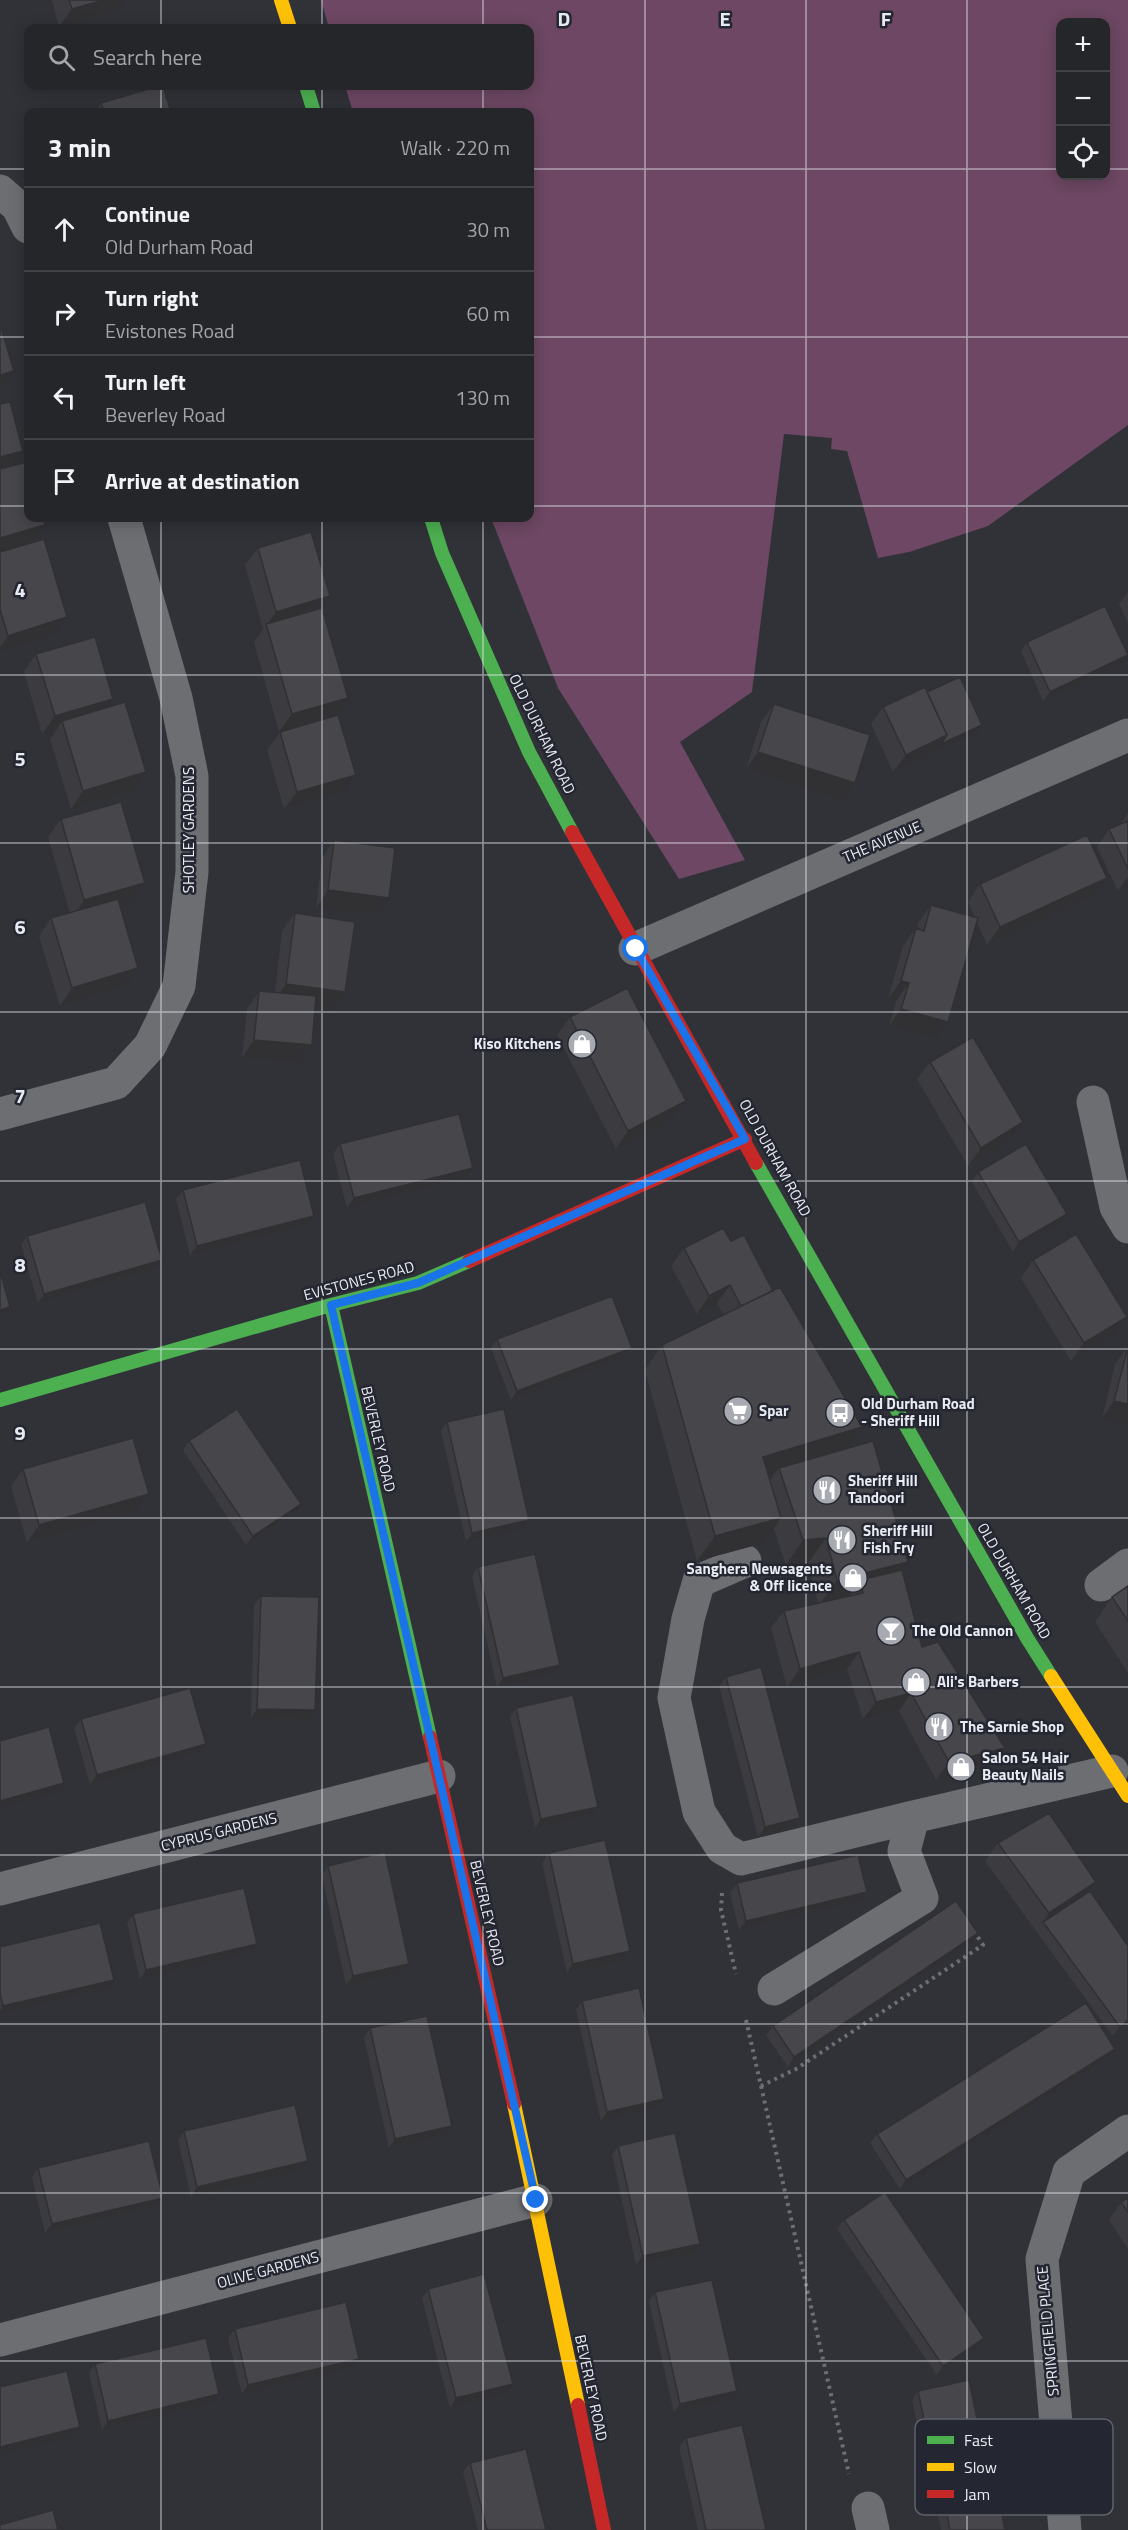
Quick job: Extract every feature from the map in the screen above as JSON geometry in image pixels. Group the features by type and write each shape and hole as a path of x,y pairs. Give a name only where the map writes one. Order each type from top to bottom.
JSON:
{"street":[{"path":"282,0 289,24"},
{"path":"307,90 313,108"},
{"path":"0,191 18,207 24,219"},
{"name":"SHOTLEY GARDENS","path":"0,1114 116,1083 150,1046 179,986 192,872 192,776 176,698 125,522"},
{"name":"OLD DURHAM ROAD","path":"432,522 442,553 529,752 636,949 1027,1638 1120,1784"},
{"name":"THE AVENUE","path":"636,949 1128,735"},
{"path":"1093,1102 1116,1207 1128,1227"},
{"name":"EVISTONES ROAD","path":"0,1400 331,1305 418,1283 745,1139"},
{"name":"BEVERLEY ROAD","path":"331,1305 536,2200 604,2530"},
{"path":"745,1561 699,1581 688,1619 674,1698 699,1812 722,1848 741,1859 913,1817 1120,1784"},
{"path":"1101,1585 1128,1565"},
{"name":"CYPRUS GARDENS","path":"0,1888 438,1776"},
{"path":"774,1989 922,1898 904,1851 913,1817"},
{"name":"SPRINGFIELD PLACE","path":"1056,2419 1042,2259 1069,2172 1128,2131"},
{"name":"OLIVE GARDENS","path":"0,2340 536,2200"},
{"name":"SPRINGFIELD PLACE","path":"1064,2515 1065,2530"}],"path":[{"path":"761,2086 856,2506 871,2519"}],"shaded area":[{"path":"321,0 1128,0 1128,425 988,526 909,552 878,558 847,451 831,449 832,438 784,434 752,692 680,742 745,860 679,879 558,688 493,522 534,522 534,108 352,108 346,90 534,90 534,24 328,24"}],"building":[{"path":"69,0 104,0 72,9"},
{"path":"145,90 164,90 170,108 103,108 101,103"},
{"path":"0,325 14,371 0,375"},
{"path":"10,402 23,451 0,457 0,404"},
{"path":"24,463 24,522 44,522 45,525 0,538 0,469"},
{"path":"311,532 330,596 276,612 258,548"},
{"path":"44,539 67,617 8,636 0,609 0,552"},
{"path":"1105,606 1128,655 1050,692 1027,642"},
{"path":"322,608 348,698 292,714 266,624"},
{"path":"95,637 113,699 55,716 36,654"},
{"path":"960,677 982,725 941,744 947,735 927,692"},
{"path":"925,687 947,735 906,755 883,707"},
{"path":"125,702 146,772 83,791 62,721"},
{"path":"774,704 870,735 855,783 758,752"},
{"path":"338,715 356,775 297,792 280,732"},
{"path":"121,802 145,883 84,900 61,819"},
{"path":"1128,821 1128,869 1109,829"},
{"path":"1087,835 1107,878 1000,927 980,884"},
{"path":"334,840 395,848 389,898 328,890"},
{"path":"118,899 138,968 72,988 51,918"},
{"path":"931,905 978,918 948,1022 901,1009 909,983 901,981 916,928 924,931"},
{"path":"295,913 355,922 345,992 286,984"},
{"path":"627,988 686,1101 628,1131 570,1017"},
{"path":"259,991 316,996 312,1045 254,1040"},
{"path":"973,1037 1023,1122 981,1148 930,1062"},
{"path":"459,1114 473,1168 354,1198 340,1144"},
{"path":"1026,1144 1067,1214 1019,1242 978,1172"},
{"path":"300,1160 314,1216 197,1246 183,1190"},
{"path":"145,1202 162,1260 44,1294 27,1236"},
{"path":"723,1228 731,1241 744,1235 773,1291 741,1306 730,1285 709,1296 684,1248"},
{"path":"1076,1234 1127,1317 1084,1343 1033,1260"},
{"path":"0,1271 10,1307 0,1310"},
{"name":"Spar","path":"780,1287 862,1427 763,1457 781,1518 715,1536 662,1345"},
{"path":"612,1296 632,1348 517,1391 497,1339"},
{"path":"1128,1347 1128,1404 1114,1401"},
{"path":"237,1409 301,1504 253,1536 189,1441"},
{"path":"504,1409 529,1520 472,1533 447,1422"},
{"path":"133,1438 149,1494 39,1525 23,1469"},
{"path":"873,1441 908,1562 837,1580 826,1538 803,1540 779,1468"},
{"path":"535,1554 560,1665 503,1678 478,1567"},
{"path":"902,1570 922,1647 938,1642 1005,1748 949,1762 911,1693 876,1702 859,1652 800,1669 784,1611 863,1593 860,1580"},
{"path":"1128,1586 1128,1621 1112,1597"},
{"path":"261,1596 319,1597 315,1710 257,1709"},
{"path":"761,1667 800,1818 765,1827 726,1677"},
{"path":"190,1688 206,1744 97,1775 81,1719"},
{"path":"573,1695 598,1807 541,1819 516,1708"},
{"path":"49,1727 64,1783 0,1801 0,1741"},
{"path":"1049,1813 1096,1882 1049,1913 998,1843"},
{"path":"605,1840 630,1951 573,1964 549,1853"},
{"path":"385,1852 409,1964 353,1976 328,1866"},
{"path":"858,1855 867,1892 746,1921 737,1883"},
{"path":"244,1888 257,1944 146,1970 133,1914"},
{"path":"1090,1891 1128,1946 1128,2020 1120,2027 1043,1922"},
{"path":"956,1901 978,1933 794,2057 773,2026"},
{"path":"100,1923 114,1980 3,2006 0,1993 0,1947"},
{"path":"639,1988 664,2099 607,2112 582,2001"},
{"path":"1086,2003 1115,2049 906,2180 877,2134"},
{"path":"427,2016 452,2126 395,2139 370,2028"},
{"path":"295,2105 308,2161 197,2187 184,2131"},
{"path":"675,2133 700,2244 643,2256 618,2146"},
{"path":"149,2141 163,2198 52,2224 38,2168"},
{"path":"885,2192 984,2338 943,2366 844,2220"},
{"path":"1128,2198 1128,2212 1121,2202"},
{"path":"484,2274 513,2384 456,2398 428,2289"},
{"path":"712,2280 737,2391 680,2404 655,2292"},
{"path":"346,2302 359,2359 248,2385 235,2329"},
{"path":"206,2338 219,2394 108,2421 95,2364"},
{"path":"67,2371 80,2427 0,2447 0,2387"},
{"path":"969,2380 977,2419 924,2419 918,2391"},
{"path":"742,2425 766,2530 706,2530 686,2438"},
{"path":"526,2449 546,2530 487,2530 470,2463"},
{"path":"53,2510 58,2530 0,2530 0,2525"},
{"path":"947,2515 1002,2515 1005,2530 950,2530"}],"traffic: fast":[{"path":"307,90 313,108"},
{"path":"432,522 442,553 529,752 572,832"},
{"path":"756,1163 1027,1638 1051,1676"},
{"path":"0,1400 331,1305 418,1283 469,1261"},
{"path":"331,1305 430,1737"}],"traffic: slow":[{"path":"281,0 289,24"},
{"path":"1051,1676 1128,1796"},
{"path":"514,2104 578,2405"}],"traffic: jam":[{"path":"572,832 756,1163"},
{"path":"469,1261 745,1139"},
{"path":"430,1737 514,2104"},
{"path":"578,2405 604,2530"}],"place":[{"name":"Kiso Kitchens","path":"582,1044"},
{"name":"Spar","path":"738,1411"},
{"name":"Old Durham Road - Sheriff Hill","path":"840,1413"},
{"name":"Sheriff Hill Tandoori","path":"827,1490"},
{"name":"Sheriff Hill Fish Fry","path":"842,1540"},
{"name":"Sanghera Newsagents & Off licence","path":"853,1578"},
{"name":"The Old Cannon","path":"891,1631"},
{"name":"Ali's Barbers","path":"916,1682"},
{"name":"The Sarnie Shop","path":"939,1727"},
{"name":"Salon 54 Hair Beauty Nails","path":"961,1767"}],"route":[{"path":"536,2200 331,1305 418,1283 745,1139 636,949"}]}
